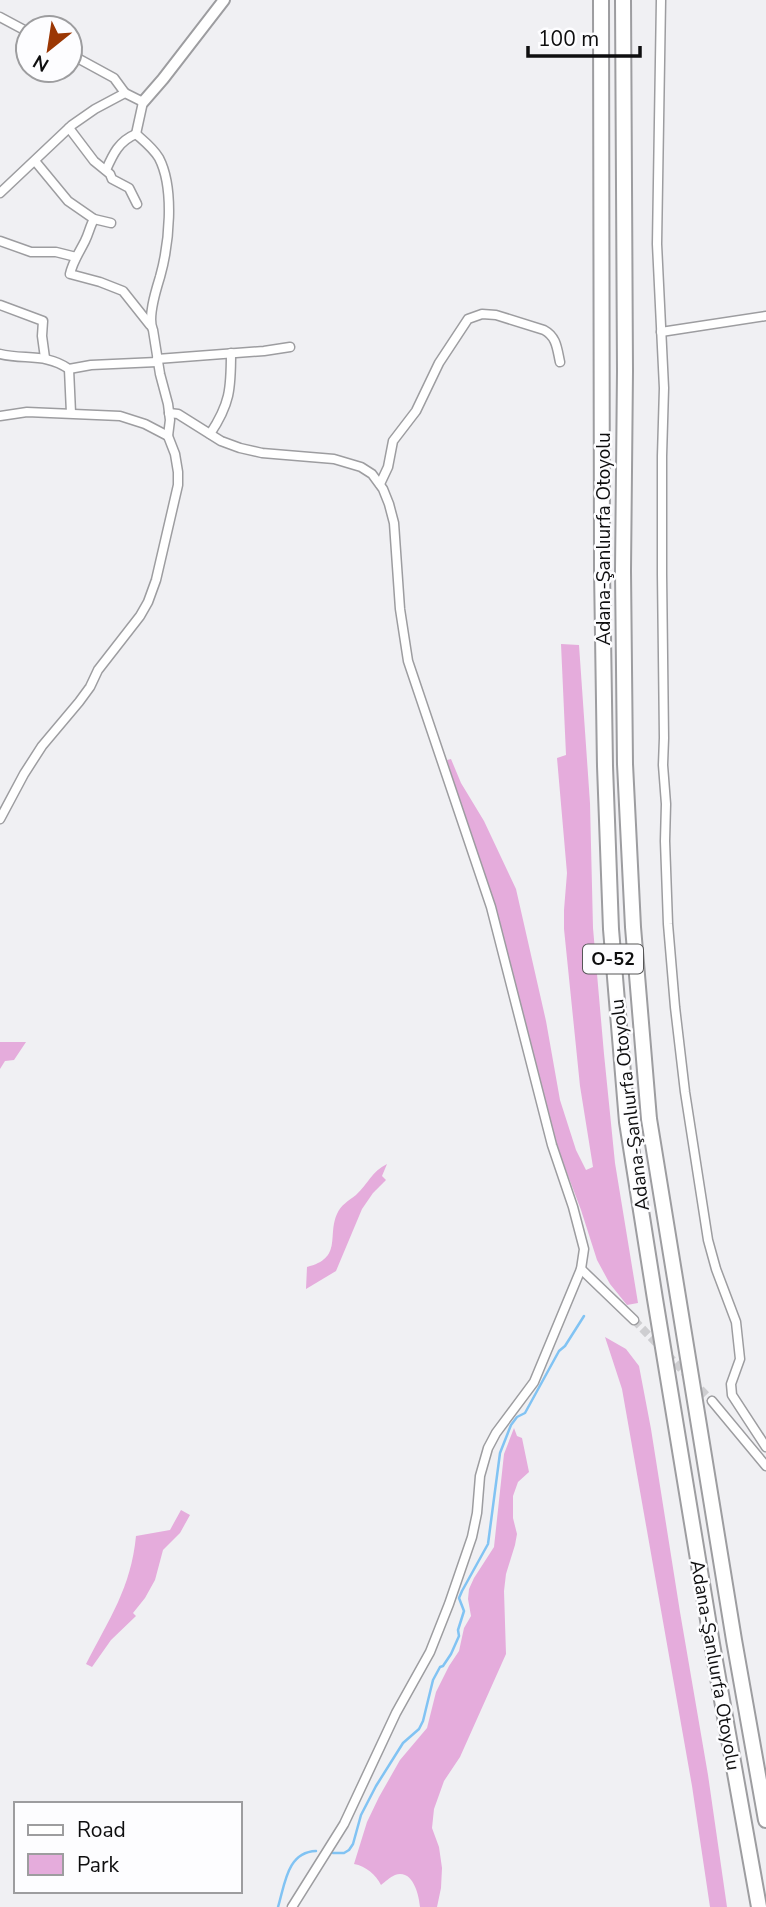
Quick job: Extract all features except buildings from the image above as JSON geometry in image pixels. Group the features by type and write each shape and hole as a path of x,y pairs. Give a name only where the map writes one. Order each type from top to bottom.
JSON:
{"highway":[{"name":"Adana-Şanlıurfa Otoyolu","path":"601,0 602,570 611,929 627,1122 712,1644 759,1907"},
{"name":"Adana-Şanlıurfa Otoyolu","path":"623,0 625,723 634,941 649,1119 731,1626 766,1820"}],"street":[{"path":"136,134 143,102 224,0"},
{"path":"661,0 657,205 664,388 663,765 668,923 685,1092 705,1222 716,1269 736,1322 740,1359 731,1384 732,1395 766,1447"},
{"path":"84,62 114,78 125,93 143,102"},
{"path":"0,193 69,128 95,108 125,93"},
{"path":"69,128 94,161 106,170 112,179 129,188 136,204"},
{"path":"106,170 118,146 136,134"},
{"path":"0,819 37,753 85,694 148,601 156,580 178,485 178,466 168,436 169,413 150,325 168,237 169,211 161,163 151,147 136,134"},
{"path":"35,161 68,201 94,219 111,223"},
{"path":"94,219 87,238 72,263 70,274 123,291 150,325"},
{"path":"0,241 32,252 56,252 76,257"},
{"path":"0,305 43,321 44,358"},
{"path":"380,484 388,467 393,441 416,411 439,363 468,319 482,314 496,315 544,330 551,334 555,341 560,362"},
{"path":"661,331 766,316"},
{"path":"0,354 44,358 69,369 290,347"},
{"path":"210,434 222,417 228,401 231,353"},
{"path":"69,369 71,413"},
{"path":"0,416 27,412 129,418 168,436"},
{"path":"169,413 178,414 221,441 262,453 299,455 361,467 372,474 387,496 394,523 400,609 408,661 491,907 546,1124 573,1207 583,1249 580,1269 534,1382 488,1448 480,1476 472,1537 430,1652 397,1713 344,1824 292,1907"},
{"path":"580,1269 634,1320"},
{"path":"712,1401 766,1466"}],"green space":[{"path":"561,644 579,645 590,803 593,928 604,1054 615,1163 638,1303 627,1305 610,1284 597,1260 558,1149 498,916 447,760 451,759 516,889 546,1021 560,1100 576,1150 586,1170 593,1167 580,1086 564,929 567,873 557,758 566,755"},
{"path":"0,1042 26,1042 14,1060 5,1061 0,1069"},
{"path":"387,1164 382,1176 386,1180 362,1209 336,1271 306,1289 307,1267 318,1263 330,1252 334,1222 339,1211"},
{"path":"605,1337 626,1349 639,1366 708,1775 727,1907 710,1907 692,1786 622,1389"},
{"path":"514,1428 517,1436 522,1438 529,1472 518,1482 513,1496 513,1518 517,1534 504,1591 506,1654 460,1757 444,1781 434,1809 432,1828 439,1847 441,1888 437,1907 420,1907 411,1879 401,1874 395,1875 381,1885 370,1871 354,1864 367,1822 379,1797 400,1760 427,1728 436,1692 459,1651 464,1628 471,1616 469,1589 494,1547 504,1454"},
{"path":"181,1510 190,1515 180,1533 163,1550 155,1580 133,1613 136,1616 111,1640 92,1667 86,1664 124,1587 136,1536 170,1530"}],"waterway":[{"path":"333,1853 349,1850 361,1815 376,1786 403,1743 419,1729 423,1721 433,1680 451,1654 459,1636 458,1630 464,1611 459,1598 488,1544 500,1453 511,1425 517,1417 525,1413 559,1351 584,1316"},
{"path":"278,1907 285,1879 293,1863 306,1853 316,1851"}],"tunnel":[{"path":"634,1320 712,1401"}]}
